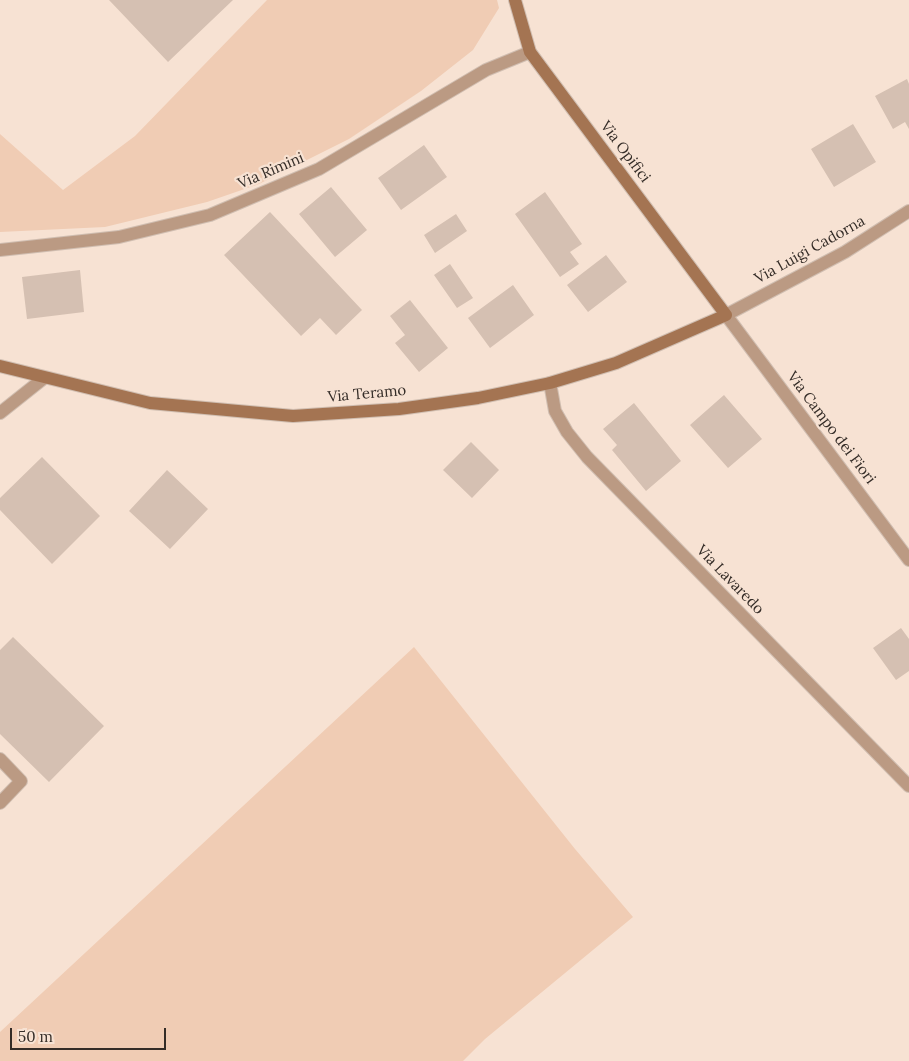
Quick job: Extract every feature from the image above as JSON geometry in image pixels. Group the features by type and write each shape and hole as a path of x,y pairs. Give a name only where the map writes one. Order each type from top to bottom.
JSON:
{"street":[{"name":"Via Opifici","path":"515,0 530,52 726,315"},
{"name":"Via Rimini","path":"0,250 119,237 210,215 319,169 486,70 530,52"},
{"name":"Via Luigi Cadorna","path":"726,315 845,252 909,211"},
{"name":"Via Teramo","path":"0,366 150,403 293,416 399,409 478,398 550,383 616,362 726,315"},
{"name":"Via Campo dei Fiori","path":"726,315 909,560"},
{"path":"0,413 44,378"},
{"name":"Via Lavaredo","path":"550,383 555,411 586,457 909,786"},
{"path":"0,758 21,780 0,803"}],"shaded area":[{"path":"267,0 497,0 499,8 473,50 421,91 349,139 259,184 207,202 105,227 0,232 0,134 63,190 135,136"},
{"path":"414,647 575,849 633,917 485,1039 463,1061 0,1061 0,1032"}],"building":[{"path":"109,0 233,0 168,62"},
{"path":"907,79 909,84 909,129 905,122 893,129 875,96"},
{"path":"853,124 876,162 834,187 811,149"},
{"path":"424,145 447,177 401,210 378,178"},
{"path":"331,187 367,230 335,257 299,214"},
{"path":"545,192 582,244 570,252 579,264 560,277 515,214"},
{"path":"270,212 362,310 336,335 320,318 301,336 224,255"},
{"path":"456,214 467,231 435,253 424,235"},
{"path":"606,255 627,282 588,312 567,285"},
{"path":"450,264 473,298 457,308 434,275"},
{"path":"80,270 84,312 27,319 22,277"},
{"path":"513,285 534,315 490,348 468,318"},
{"path":"410,300 448,348 419,372 395,343 405,335 390,316"},
{"path":"724,395 762,439 728,468 690,425"},
{"path":"634,403 681,461 646,491 612,450 617,445 603,429"},
{"path":"471,442 499,470 472,498 443,470"},
{"path":"42,457 100,516 52,564 0,510 0,498"},
{"path":"167,470 208,509 170,549 129,511"},
{"path":"901,628 909,639 909,671 896,680 873,648"},
{"path":"13,637 104,726 49,782 0,734 0,650"}]}
